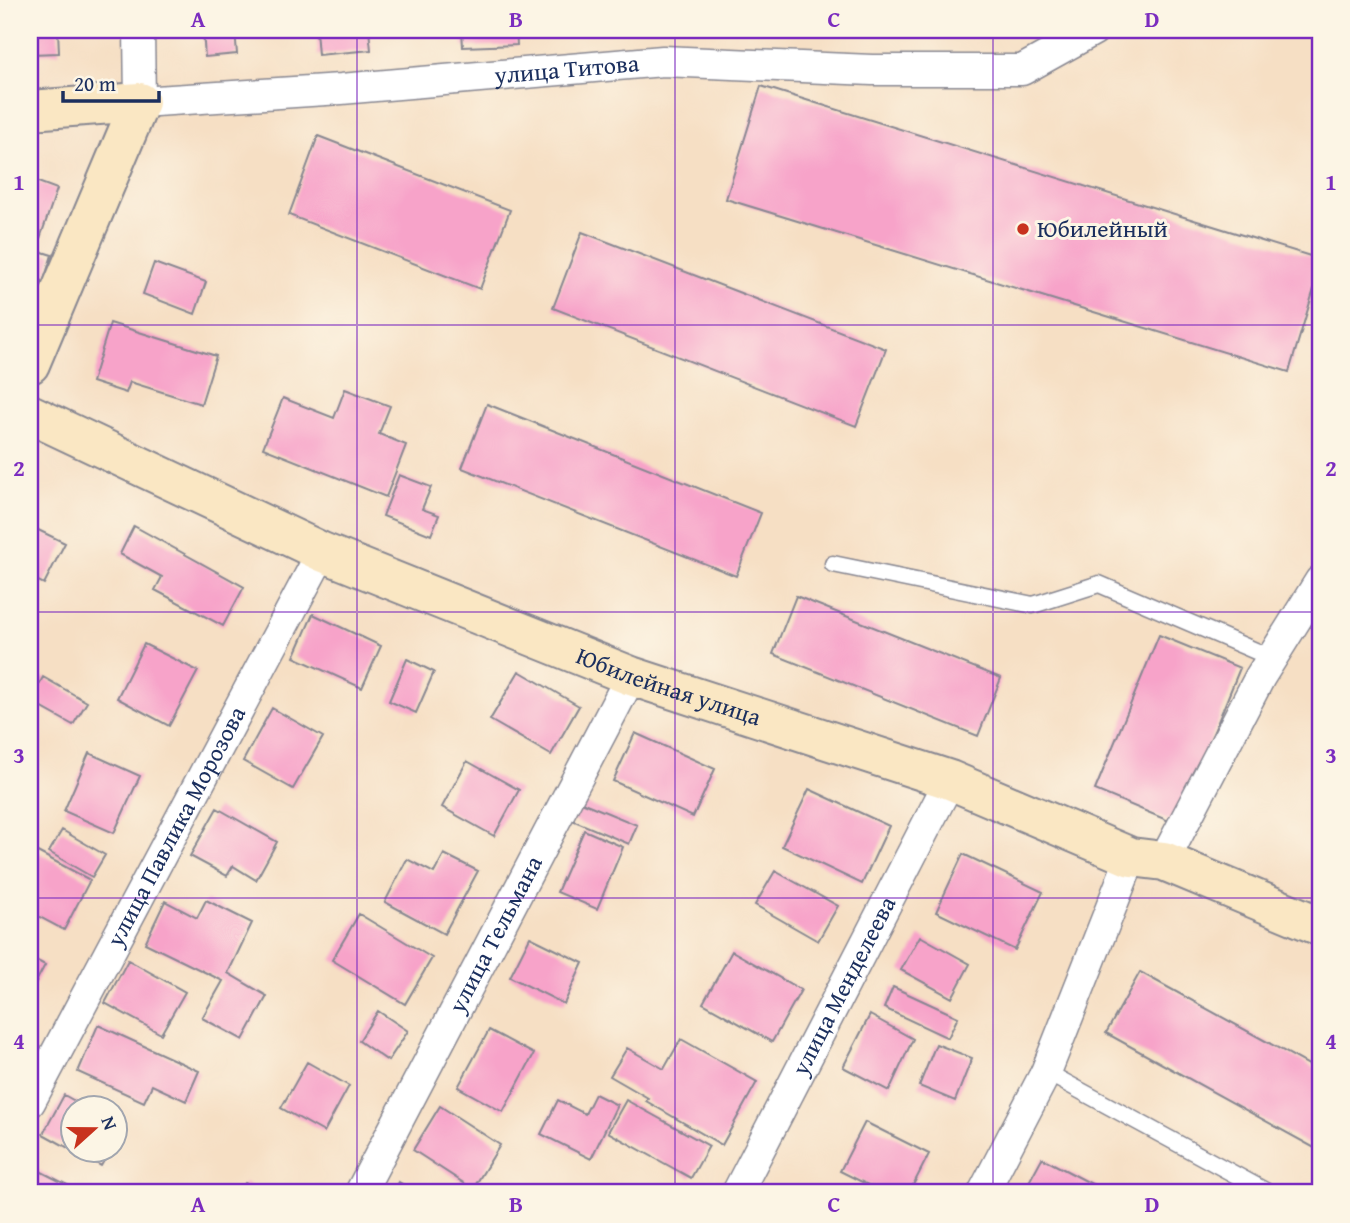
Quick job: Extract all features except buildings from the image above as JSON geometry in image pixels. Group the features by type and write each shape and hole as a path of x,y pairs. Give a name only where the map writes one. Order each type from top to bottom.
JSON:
{"street":[{"path":"30,364 140,102 139,30"},
{"name":"улица Титова","path":"30,110 341,89 663,61 872,70 1022,70 1094,30"},
{"name":"Юбилейная улица","path":"30,414 321,552 631,676 950,780 1320,926"},
{"name":"улица Павлика Морозова","path":"30,1102 321,552"},
{"path":"984,1193 1046,1072 1148,859 1320,581"},
{"name":"улица Тельмана","path":"360,1193 631,676"},
{"name":"улица Менделеева","path":"737,1193 950,780"}],"lane":[{"path":"833,564 1033,605 1099,584 1272,658"},
{"path":"1046,1072 1269,1193"}],"place":[{"name":"Юбилейный","path":"1023,229"}]}
